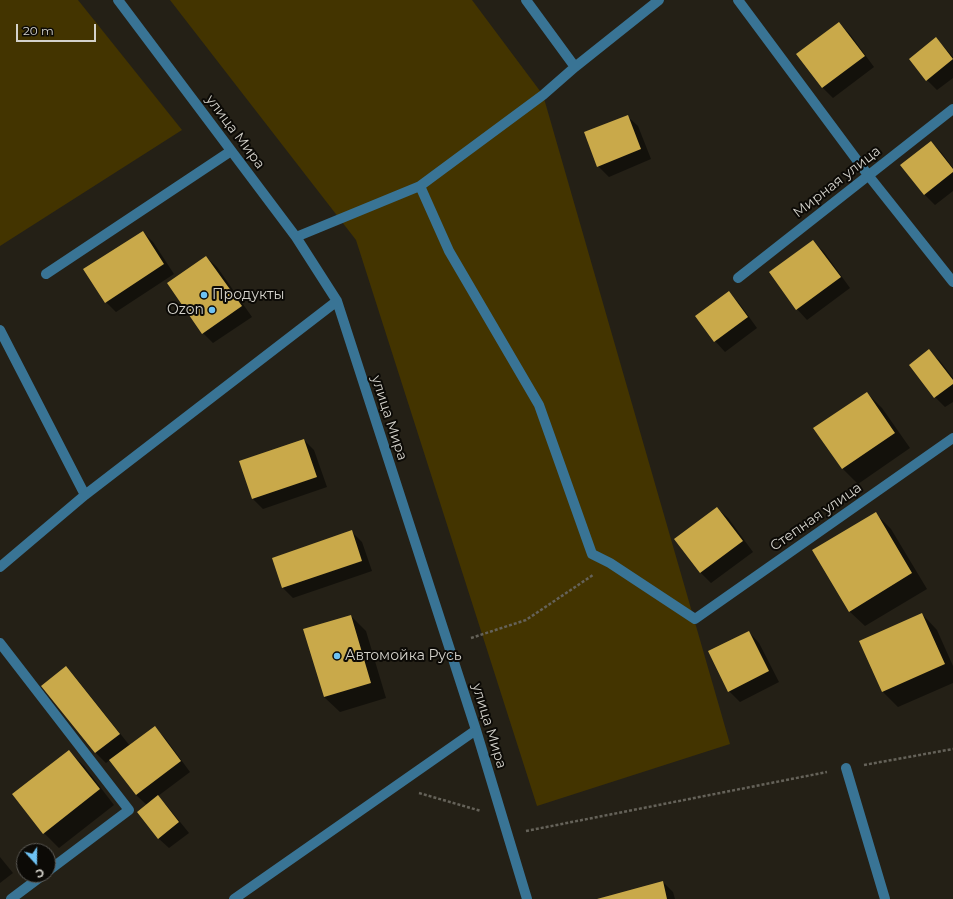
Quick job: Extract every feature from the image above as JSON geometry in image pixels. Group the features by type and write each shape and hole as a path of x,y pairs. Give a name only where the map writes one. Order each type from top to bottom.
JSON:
{"street":[{"name":"улица Мира","path":"118,0 296,237 337,301 476,730 527,899"},
{"path":"526,0 575,67"},
{"path":"296,237 420,186 543,95 575,67 659,0"},
{"path":"738,0 868,175 953,282"},
{"name":"Мирная улица","path":"738,278 953,109"},
{"path":"46,274 231,151"},
{"path":"420,186 449,251 539,405 592,554 610,563"},
{"path":"0,567 85,495 337,301"},
{"path":"0,330 85,495"},
{"name":"Степная улица","path":"610,563 695,619 953,438"},
{"path":"0,643 129,810 56,865"},
{"path":"234,899 476,730"},
{"path":"846,768 885,899"},
{"path":"11,899 32,883"}],"path":[{"path":"471,638 526,620 610,563"},
{"path":"508,834 846,768 953,749"},
{"path":"395,786 503,818"}],"shaded area":[{"path":"0,0 78,0 182,130 0,246"},
{"path":"170,0 472,0 543,95 730,744 537,806 356,240"}],"building":[{"path":"839,22 865,56 822,88 796,54"},
{"path":"936,37 953,59 926,81 909,59"},
{"path":"628,115 641,149 597,167 584,132"},
{"path":"931,141 953,169 953,172 924,195 900,165"},
{"path":"143,231 164,264 105,303 83,269"},
{"path":"813,240 841,277 796,310 769,272"},
{"name":"Продукты","path":"206,256 242,306 202,334 167,283"},
{"path":"729,291 748,317 714,342 695,316"},
{"path":"929,349 953,380 953,384 934,398 909,365"},
{"path":"867,392 895,433 842,469 813,428"},
{"path":"304,439 317,477 252,499 239,461"},
{"path":"717,507 743,541 700,573 674,539"},
{"path":"876,512 912,573 849,612 812,550"},
{"path":"352,530 362,561 282,588 272,558"},
{"path":"922,613 945,664 882,692 859,641"},
{"name":"Автомойка Русь","path":"351,615 371,683 324,697 303,629"},
{"path":"749,631 769,671 728,692 708,651"},
{"path":"66,666 120,734 95,753 41,686"},
{"path":"155,726 181,761 136,795 109,760"},
{"path":"69,750 100,789 43,834 12,794"},
{"path":"158,795 179,822 158,839 137,812"},
{"path":"663,881 667,899 597,899"}],"place":[{"name":"Продукты","path":"204,295"},
{"name":"Ozon","path":"212,310"},
{"name":"Автомойка Русь","path":"337,656"}]}
